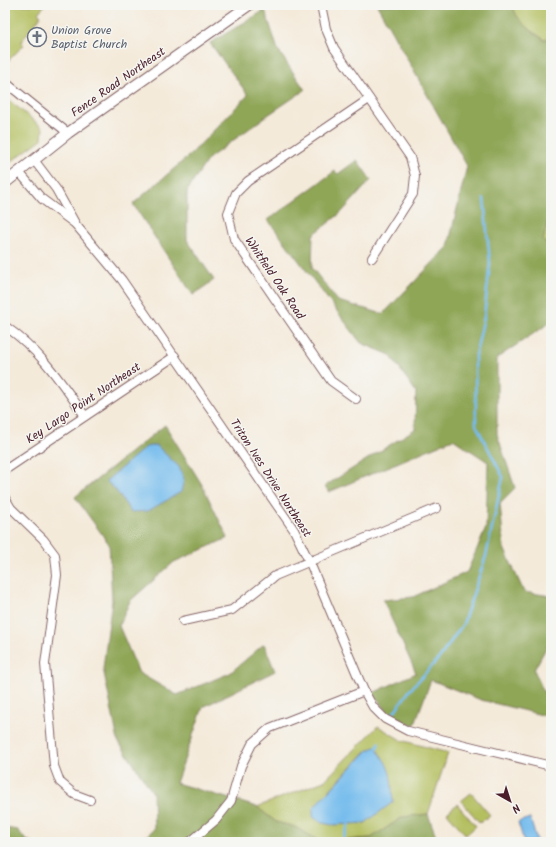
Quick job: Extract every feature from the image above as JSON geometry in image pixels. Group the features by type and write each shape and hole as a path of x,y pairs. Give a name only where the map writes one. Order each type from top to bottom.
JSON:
{"street":[{"name":"Fence Road Northeast","path":"5,183 68,133 249,5"},
{"path":"322,5 326,29 334,48 410,157 414,176 413,194 372,258"},
{"path":"5,82 68,133"},
{"name":"Whitfield Oak Road","path":"356,398 331,381 234,239 228,213 236,193 248,181 370,99"},
{"name":"Triton Ives Drive Northeast","path":"34,160 56,189 76,224 122,280 294,530 310,563 364,691 373,707 386,719 408,731 551,766"},
{"name":"Triton Ives Drive Northeast","path":"19,172 42,199 76,224"},
{"path":"5,326 22,338 45,360 85,416"},
{"name":"Key Largo Point Northeast","path":"5,470 174,356"},
{"path":"5,498 11,508 43,539 55,555 58,575 45,664 54,766 60,782 74,794 90,800"},
{"path":"183,621 232,610 275,576 310,563 437,508"},
{"path":"190,842 216,820 231,801 241,766 252,744 270,728 364,691"}],"green space":[{"path":"5,5 45,5 38,13 41,16 21,42 24,45 5,64"},
{"path":"377,5 513,5 514,10 520,20 530,29 544,40 551,37 551,209 543,240 551,250 551,322 497,358 497,434 515,488 500,503 504,548 524,592 551,596 551,639 534,670 551,708 550,717 481,700 431,680 414,726 389,714 373,693 416,673 383,600 413,597 467,572 486,528 488,462 453,439 329,492 325,486 415,429 416,392 390,355 361,343 268,220 335,171 338,174 357,160 371,180 341,213 313,235 312,268 338,301 383,314 448,247 467,166"},
{"path":"513,5 551,5 551,37 545,40 520,21"},
{"path":"265,10 278,50 305,90 208,159 187,191 187,240 214,280 193,295 133,204 191,154 248,95 210,43"},
{"path":"5,97 43,128 42,139 5,166"},
{"path":"551,209 551,250 543,240"},
{"path":"165,425 201,483 228,538 174,562 130,601 119,626 139,673 177,695 230,673 264,644 275,671 203,707 176,783 257,807 276,822 295,827 321,842 140,842 154,829 153,793 118,741 103,668 112,600 109,544 75,497","holes":["156,445 166,455 131,512 115,489 107,481"]},
{"path":"378,726 401,740 448,753 428,814 403,817 371,838 321,842 295,827 276,822 257,807 324,781","holes":["366,751 383,809 365,823 322,823 313,808"]},
{"path":"471,793 490,815 480,823 461,801"},
{"path":"457,804 476,826 466,835 447,813"},
{"path":"428,814 438,842 322,842 371,838 403,817"},
{"path":"5,828 18,830 26,840 32,842 5,842"}],"water":[{"path":"156,445 179,467 184,479 181,492 148,511 131,512 115,489 106,481 146,447"},
{"path":"375,747 385,761 390,773 393,802 365,823 333,825 322,823 313,817 313,808 367,751"},
{"path":"530,818 537,841 539,842 524,842 518,822"}],"waterway":[{"path":"394,712 410,690 440,657 463,624 486,556 503,477 476,425 475,357 484,317 490,263 484,199"},
{"path":"375,752 379,743"},
{"path":"342,842 349,823"}],"place":[{"name":"Union Grove Baptist Church","path":"37,37"}]}
